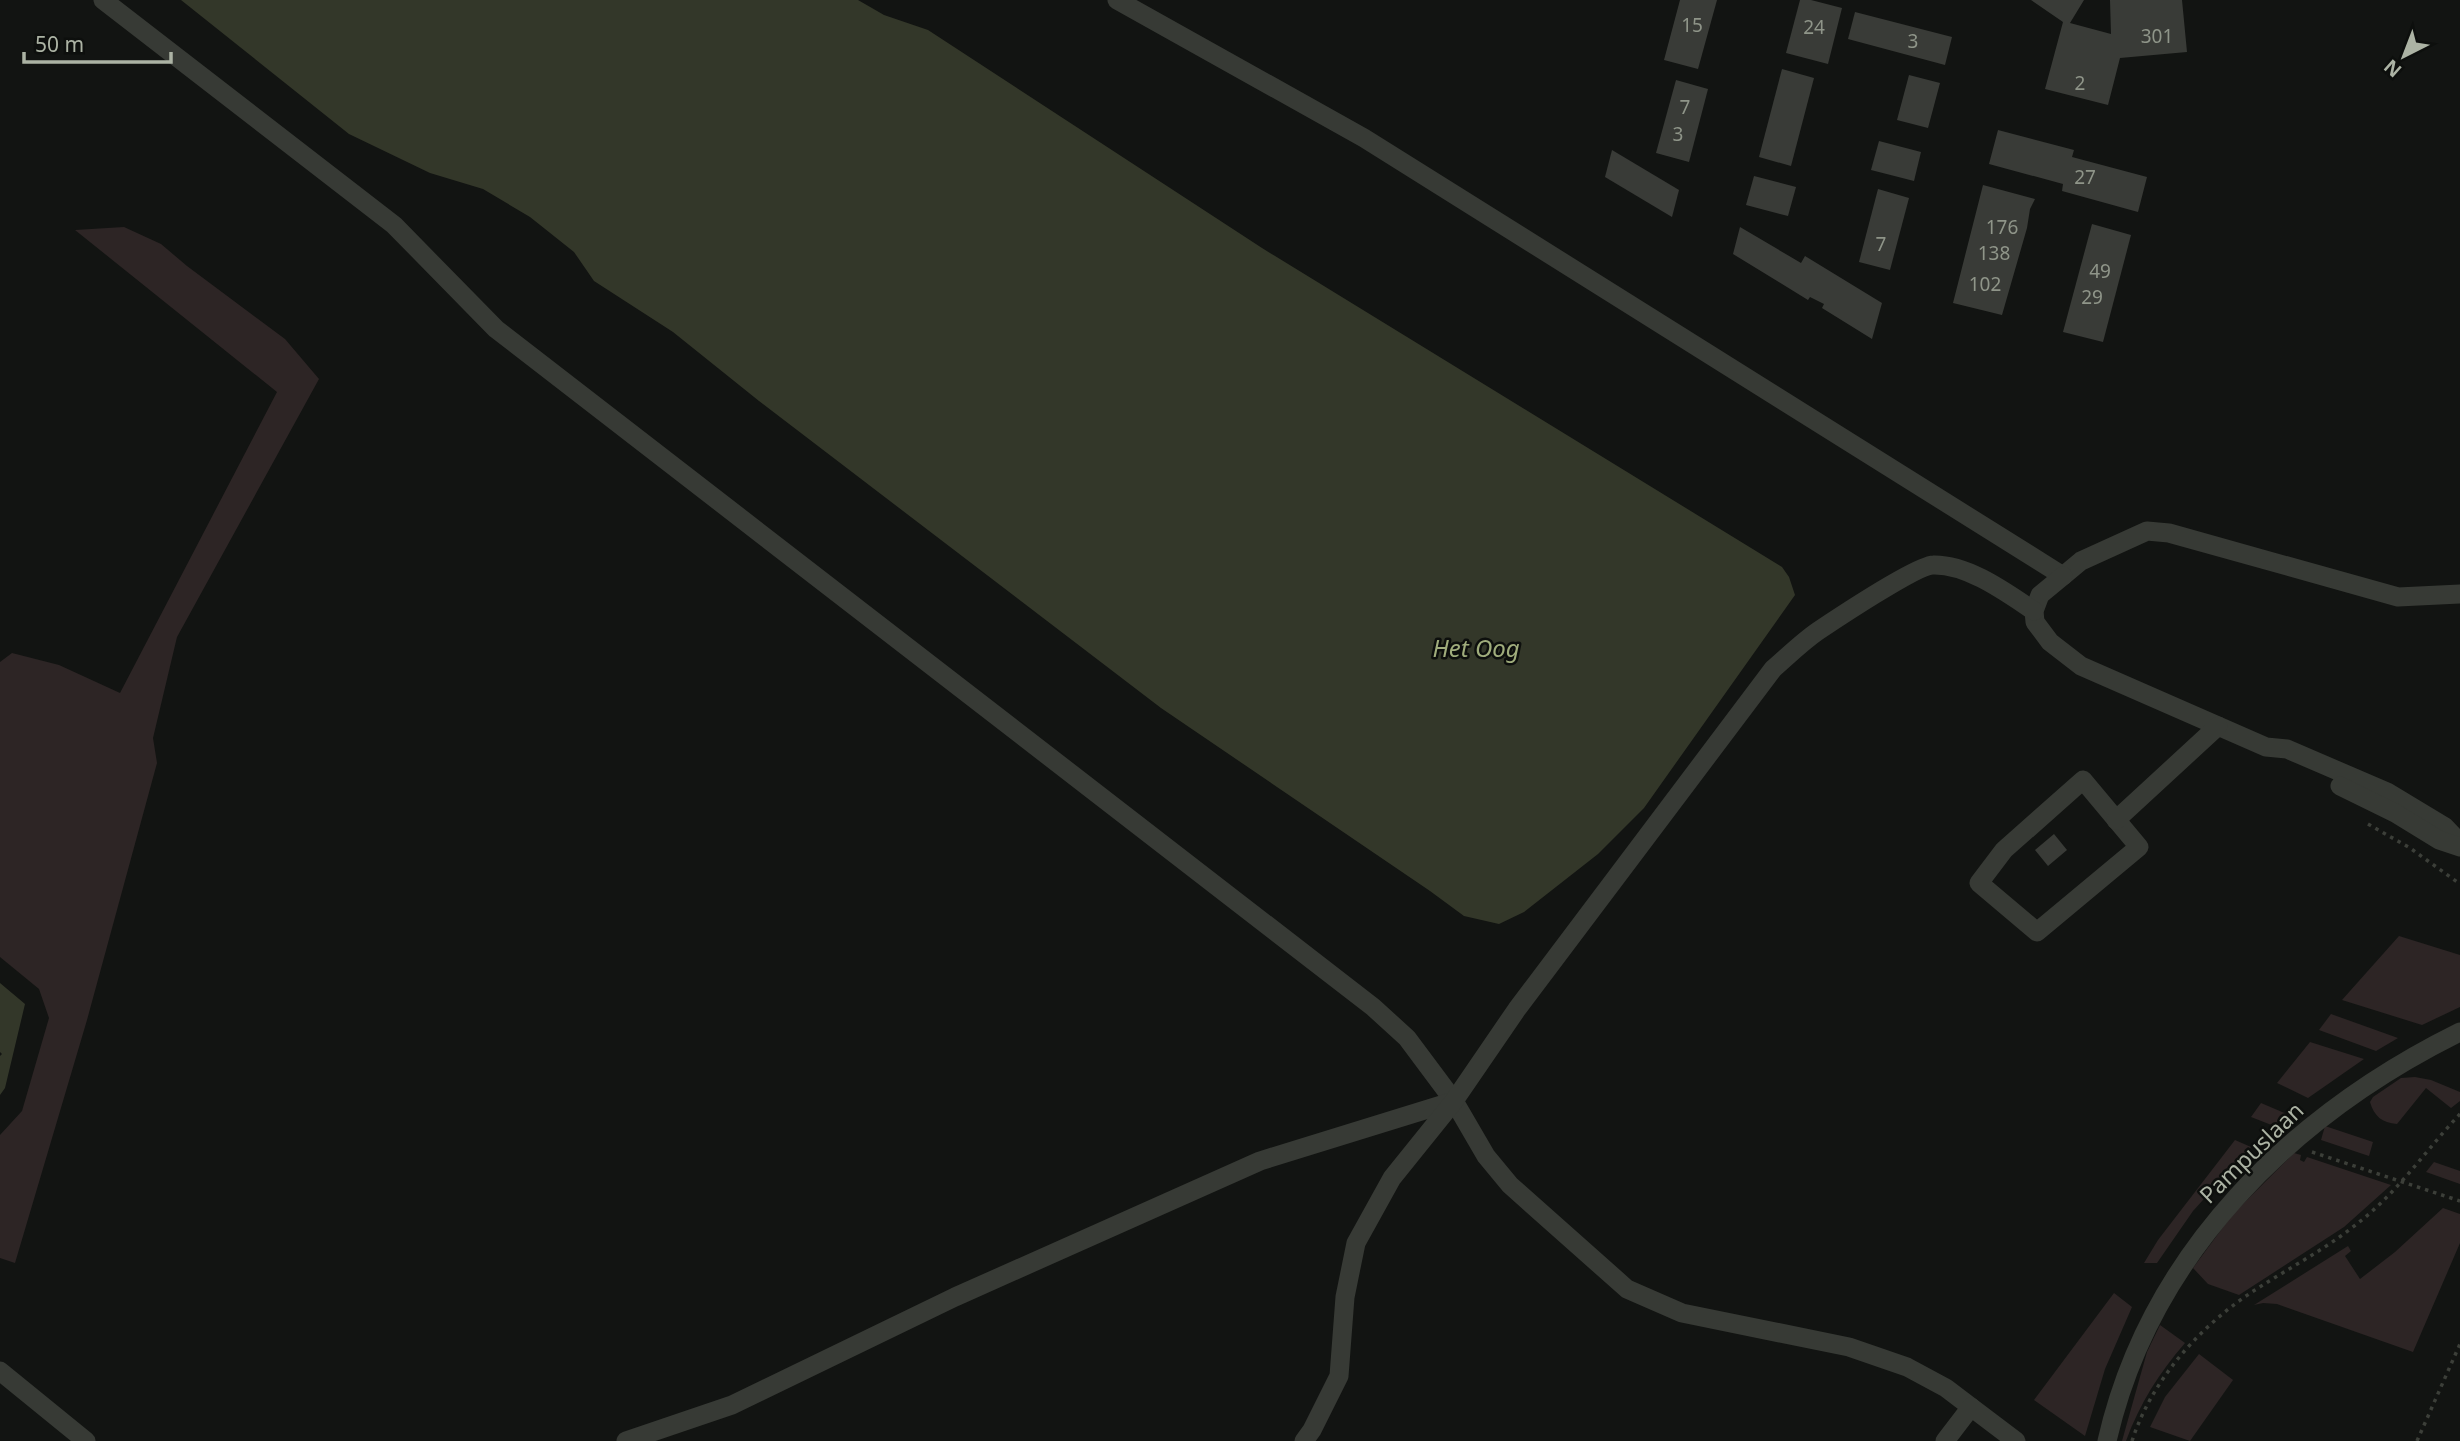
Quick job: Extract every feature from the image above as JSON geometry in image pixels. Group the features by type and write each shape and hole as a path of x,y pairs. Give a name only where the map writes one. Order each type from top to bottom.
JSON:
{"street":[{"path":"103,0 394,225 496,329 1373,1007 1407,1038 1454,1101 1486,1156 1510,1185 1627,1289 1682,1313 1849,1346 1907,1367 1946,1388 2016,1441"},
{"path":"1117,0 1364,138 2063,576"},
{"path":"2460,594 2399,597 2169,533 2147,531 2081,561 2040,595 2034,611 2035,622 2050,642 2081,666 2266,747 2287,749 2387,792 2445,827 2460,845"},
{"path":"1304,1441 1339,1376 1345,1297 1356,1243 1392,1178 1454,1101 1517,1009 1773,669 1816,632 1910,573 1931,564 1967,572 1998,587 2034,611"},
{"path":"2116,820 2218,726"},
{"path":"2083,780 2116,820 2139,848 2037,932 1979,883 2004,850 2083,780"},
{"name":"Pampuslaan","path":"2108,1441 2121,1390 2156,1311 2198,1243 2235,1197 2320,1117 2376,1078 2460,1032"},
{"path":"626,1441 732,1405 956,1297 1260,1161 1454,1101"},
{"path":"0,1371 86,1441"},
{"path":"1945,1441 1971,1407"}],"path":[{"path":"2132,1441 2155,1390 2202,1333 2246,1296 2348,1231 2402,1182 2460,1114"},
{"path":"2294,1140 2302,1149 2460,1201"},
{"path":"2417,1441 2460,1344"}],"shaded area":[{"path":"124,227 161,244 285,339 319,379 177,637 153,738 157,763 87,1020 15,1263 0,1258 0,1135 22,1111 49,1018 39,989 0,957 0,662 12,653 59,665 120,693 277,392 75,230"},
{"path":"2399,936 2460,955 2460,1007 2422,1025 2342,1000"},
{"path":"2331,1014 2398,1038 2376,1051 2319,1030"},
{"path":"2310,1042 2364,1059 2308,1098 2277,1083"},
{"path":"2401,1078 2431,1080 2460,1092 2460,1101 2451,1108 2426,1088 2397,1124 2379,1118 2370,1102 2373,1097"},
{"path":"2261,1103 2289,1115 2274,1126 2251,1117"},
{"path":"2325,1126 2373,1142 2369,1156 2321,1140"},
{"path":"2235,1140 2251,1147 2193,1211 2157,1263 2144,1263 2158,1240"},
{"path":"2294,1153 2301,1155 2300,1160 2304,1162 2307,1157 2391,1185 2344,1227 2239,1295 2208,1284 2193,1268 2232,1215"},
{"path":"2434,1162 2460,1171 2460,1184 2426,1172"},
{"path":"2443,1208 2460,1214 2460,1243 2413,1352 2277,1304 2254,1305 2348,1246 2351,1251 2345,1256 2360,1279 2395,1252"},
{"path":"2114,1293 2132,1307 2105,1369 2085,1436 2034,1400"},
{"path":"2160,1325 2185,1343 2159,1377 2137,1414 2126,1441 2122,1441 2147,1352"},
{"path":"2199,1354 2233,1380 2190,1441 2150,1427 2165,1397"}],"water":[{"name":"Het Oog","path":"181,0 858,0 884,15 928,30 1262,248 1782,567 1789,577 1795,595 1644,808 1598,854 1524,912 1499,924 1464,916 1161,708 759,401 673,332 594,281 574,252 530,217 483,189 430,173 349,134"},
{"path":"0,983 25,1004 5,1088 0,1095 2,1054"}],"building":[{"path":"1680,0 1717,0 1698,69 1664,60"},
{"path":"1800,0 1842,8 1828,64 1786,53"},
{"path":"2031,0 2084,0 2070,23 2111,34 2110,0 2182,0 2187,52 2120,58 2108,105 2045,89 2063,22"},
{"path":"1855,12 1952,37 1945,65 1848,39"},
{"path":"1782,69 1814,78 1791,166 1759,157"},
{"path":"1909,75 1940,83 1928,128 1897,120"},
{"path":"1676,80 1708,89 1689,162 1656,153"},
{"path":"1998,130 2074,150 2072,157 2147,177 2138,212 2062,191 2063,184 1989,164"},
{"path":"1879,141 1921,152 1914,181 1871,170"},
{"path":"1612,150 1679,190 1672,217 1605,177"},
{"path":"1754,176 1796,187 1788,216 1746,205"},
{"path":"1983,185 2035,199 2002,315 1953,303"},
{"path":"1878,189 1909,198 1890,270 1859,262"},
{"path":"2092,224 2131,235 2103,342 2063,332"},
{"path":"1740,227 1801,263 1805,256 1882,303 1872,339 1822,308 1824,304 1810,297 1808,300 1733,254"},
{"path":"2054,834 2067,850 2048,866 2035,850"}]}
